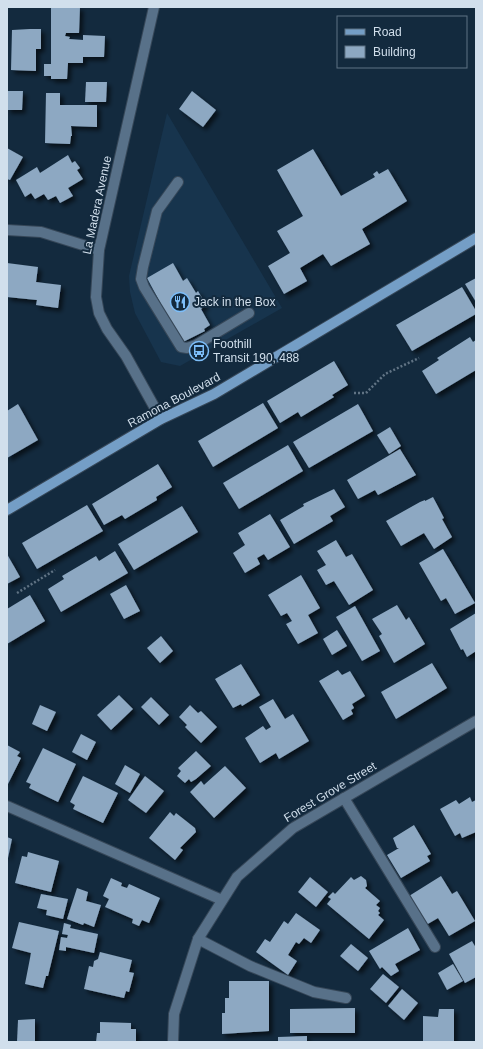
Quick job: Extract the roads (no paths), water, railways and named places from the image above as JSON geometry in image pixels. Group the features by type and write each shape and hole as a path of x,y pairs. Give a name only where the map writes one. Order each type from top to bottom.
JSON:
{"main road":[{"name":"Ramona Boulevard","path":"7,510 161,419 221,390 476,238"}],"street":[{"name":"La Madera Avenue","path":"154,7 99,250 96,297 99,313 107,330 126,356 161,419"},
{"path":"178,182 157,211 143,267 141,279 144,287 181,347 187,348 196,345 249,313"},
{"path":"7,230 41,232 99,250"},
{"name":"Forest Grove Street","path":"173,1042 174,1014 198,939 237,877 293,828 476,721"},
{"path":"344,798 435,947"},
{"path":"7,806 222,900"},
{"path":"198,939 250,966 314,992 346,998"}],"place":[{"name":"Jack in the Box","path":"180,302"},
{"name":"Foothill Transit 190, 488","path":"199,351"}]}
